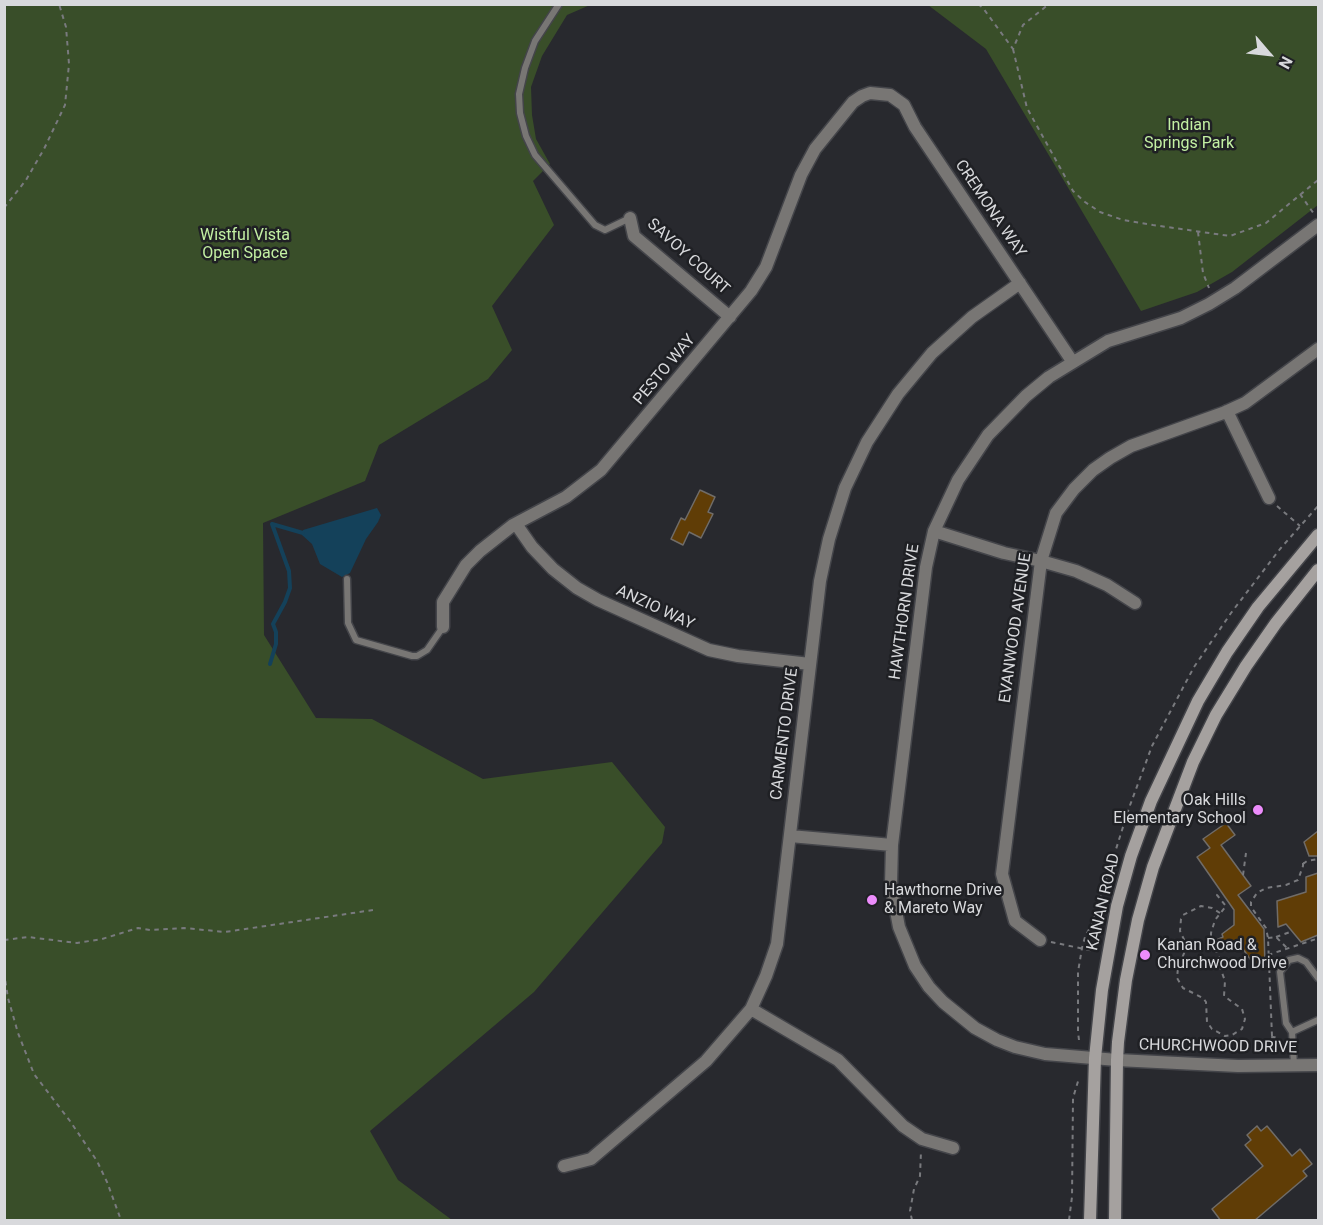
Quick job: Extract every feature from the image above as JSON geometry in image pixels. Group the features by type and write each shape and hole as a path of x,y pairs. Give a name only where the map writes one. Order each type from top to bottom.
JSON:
{"main road":[{"name":"KANAN ROAD","path":"1090,1221 1095,1058 1102,990 1117,906 1131,856 1151,801 1198,701 1227,652 1258,607 1318,535"},
{"path":"1114,1221 1116,1060 1126,980 1138,920 1172,813 1192,762 1216,715 1276,623 1318,570"}],"street":[{"name":"CREMONA WAY","path":"870,93 890,95 904,105 915,127 1072,361"},
{"name":"PESTO WAY","path":"443,627 443,602 466,565 480,551 516,524 566,497 601,470 751,291 766,267 801,175 814,149 853,102 870,93"},
{"name":"SAVOY COURT","path":"630,218 634,236 730,317"},
{"name":"HAWTHORN DRIVE","path":"1116,1060 1045,1054 1015,1047 975,1028 943,1002 915,966 899,927 891,884 892,845 926,567 934,531 958,480 988,435 1026,396 1072,361 1108,341 1181,318 1215,300 1235,288 1318,225"},
{"name":"CARMENTO DRIVE","path":"564,1166 591,1159 706,1061 751,1009 777,944 820,581 829,539 845,488 867,442 898,394 932,353 972,317 1020,283"},
{"name":"EVANWOOD AVENUE","path":"1040,940 1015,921 1002,874 1041,561 1056,513 1074,489 1093,470 1131,446 1227,411 1264,390 1318,349"},
{"path":"1227,411 1269,498"},
{"name":"ANZIO WAY","path":"516,524 532,547 553,569 577,588 598,600 709,650 738,656 810,664"},
{"path":"934,531 1004,553 1076,571 1107,585 1135,603"},
{"path":"790,836 892,845"},
{"path":"751,1009 838,1060 889,1114 922,1139 953,1148"},
{"name":"CHURCHWOOD DRIVE","path":"1116,1060 1238,1066 1318,1065"}],"lane":[{"path":"558,4 535,42 525,68 519,94 520,113 526,136 535,155 595,225 605,230 630,218"},
{"path":"347,579 348,623 356,640 417,656 427,650 443,627"},
{"path":"1294,1066 1292,1032 1287,1023 1283,1003 1280,972 1282,966 1289,960 1298,958 1306,962 1318,978"},
{"path":"1292,1032 1318,1020"}],"path":[{"path":"4,208 26,180 65,105 69,64 66,27 59,4"},
{"path":"978,4 1013,49 1027,108 1073,191 1100,212 1124,220 1230,236 1266,223 1318,180"},
{"path":"1013,49 1023,25 1049,4"},
{"path":"1300,195 1318,220"},
{"path":"1198,232 1203,273 1215,300"},
{"path":"1269,498 1299,526"},
{"path":"1243,875 1246,853"},
{"path":"1272,1036 1268,938 1266,928 1251,908 1252,899 1257,893 1271,886 1286,885 1298,880 1303,864 1318,859"},
{"path":"1299,861 1303,864"},
{"path":"1220,891 1216,895 1226,906 1220,913 1211,933 1211,942 1220,960 1225,981 1224,996 1242,1009 1245,1019 1242,1029 1225,1036 1212,1029 1207,1022 1206,1002 1203,998 1183,988 1177,978 1178,968 1187,946 1180,931 1181,919 1187,912 1201,906 1212,908 1220,913"},
{"path":"4,940 28,937 77,943 102,939 138,928 150,930 184,928 225,932 373,910"},
{"path":"1268,938 1293,931"},
{"path":"1276,937 1287,948"},
{"path":"1268,955 1316,939 1318,942"},
{"path":"1040,940 1094,951"},
{"path":"4,972 8,998 18,1033 34,1074 97,1161 121,1221"},
{"path":"1272,1036 1277,1037 1280,1044 1277,1050 1272,1051 1265,1045 1268,1038 1272,1036"},
{"path":"1069,1220 1072,1197 1073,1098 1079,1078"},
{"path":"912,1221 910,1211 914,1189 920,1176 922,1139"}],"green space":[{"name":"Wistful Vista Open Space","path":"5,5 590,5 567,15 542,56 531,87 536,139 550,164 533,181 554,225 492,306 512,350 488,379 379,445 365,481 263,523 264,635 316,718 372,719 483,779 612,762 665,827 662,843 534,992 370,1131 398,1180 452,1220 5,1220"},
{"name":"Indian Springs Park","path":"928,5 1318,5 1318,205 1232,272 1197,292 1141,311 986,49"}],"water":[{"path":"377,508 381,515 366,539 350,573 342,577 320,564 312,544 302,535 303,530"}],"building":[{"path":"700,490 715,497 708,512 713,514 701,538 689,532 683,545 671,539 681,518 685,520"},
{"path":"1226,823 1235,835 1221,845 1251,886 1238,895 1264,929 1265,968 1253,968 1253,963 1243,949 1216,950 1212,942 1223,937 1222,934 1234,925 1234,910 1197,857 1210,848 1203,839"},
{"path":"1318,831 1318,856 1309,856 1304,842"},
{"path":"1318,873 1318,935 1301,942 1286,924 1278,927 1277,901 1306,892 1306,877"},
{"path":"1257,1126 1261,1131 1267,1126 1292,1156 1300,1149 1312,1164 1303,1171 1307,1176 1254,1221 1221,1221 1212,1209 1263,1166 1245,1145 1251,1140 1247,1135"}],"waterway":[{"path":"270,664 276,644 273,624 290,588 289,571 272,524 303,533"}],"place":[{"name":"Oak Hills Elementary School","path":"1258,810"},
{"name":"Hawthorne Drive & Mareto Way","path":"872,900"},
{"name":"Kanan Road & Churchwood Drive","path":"1145,955"}]}
